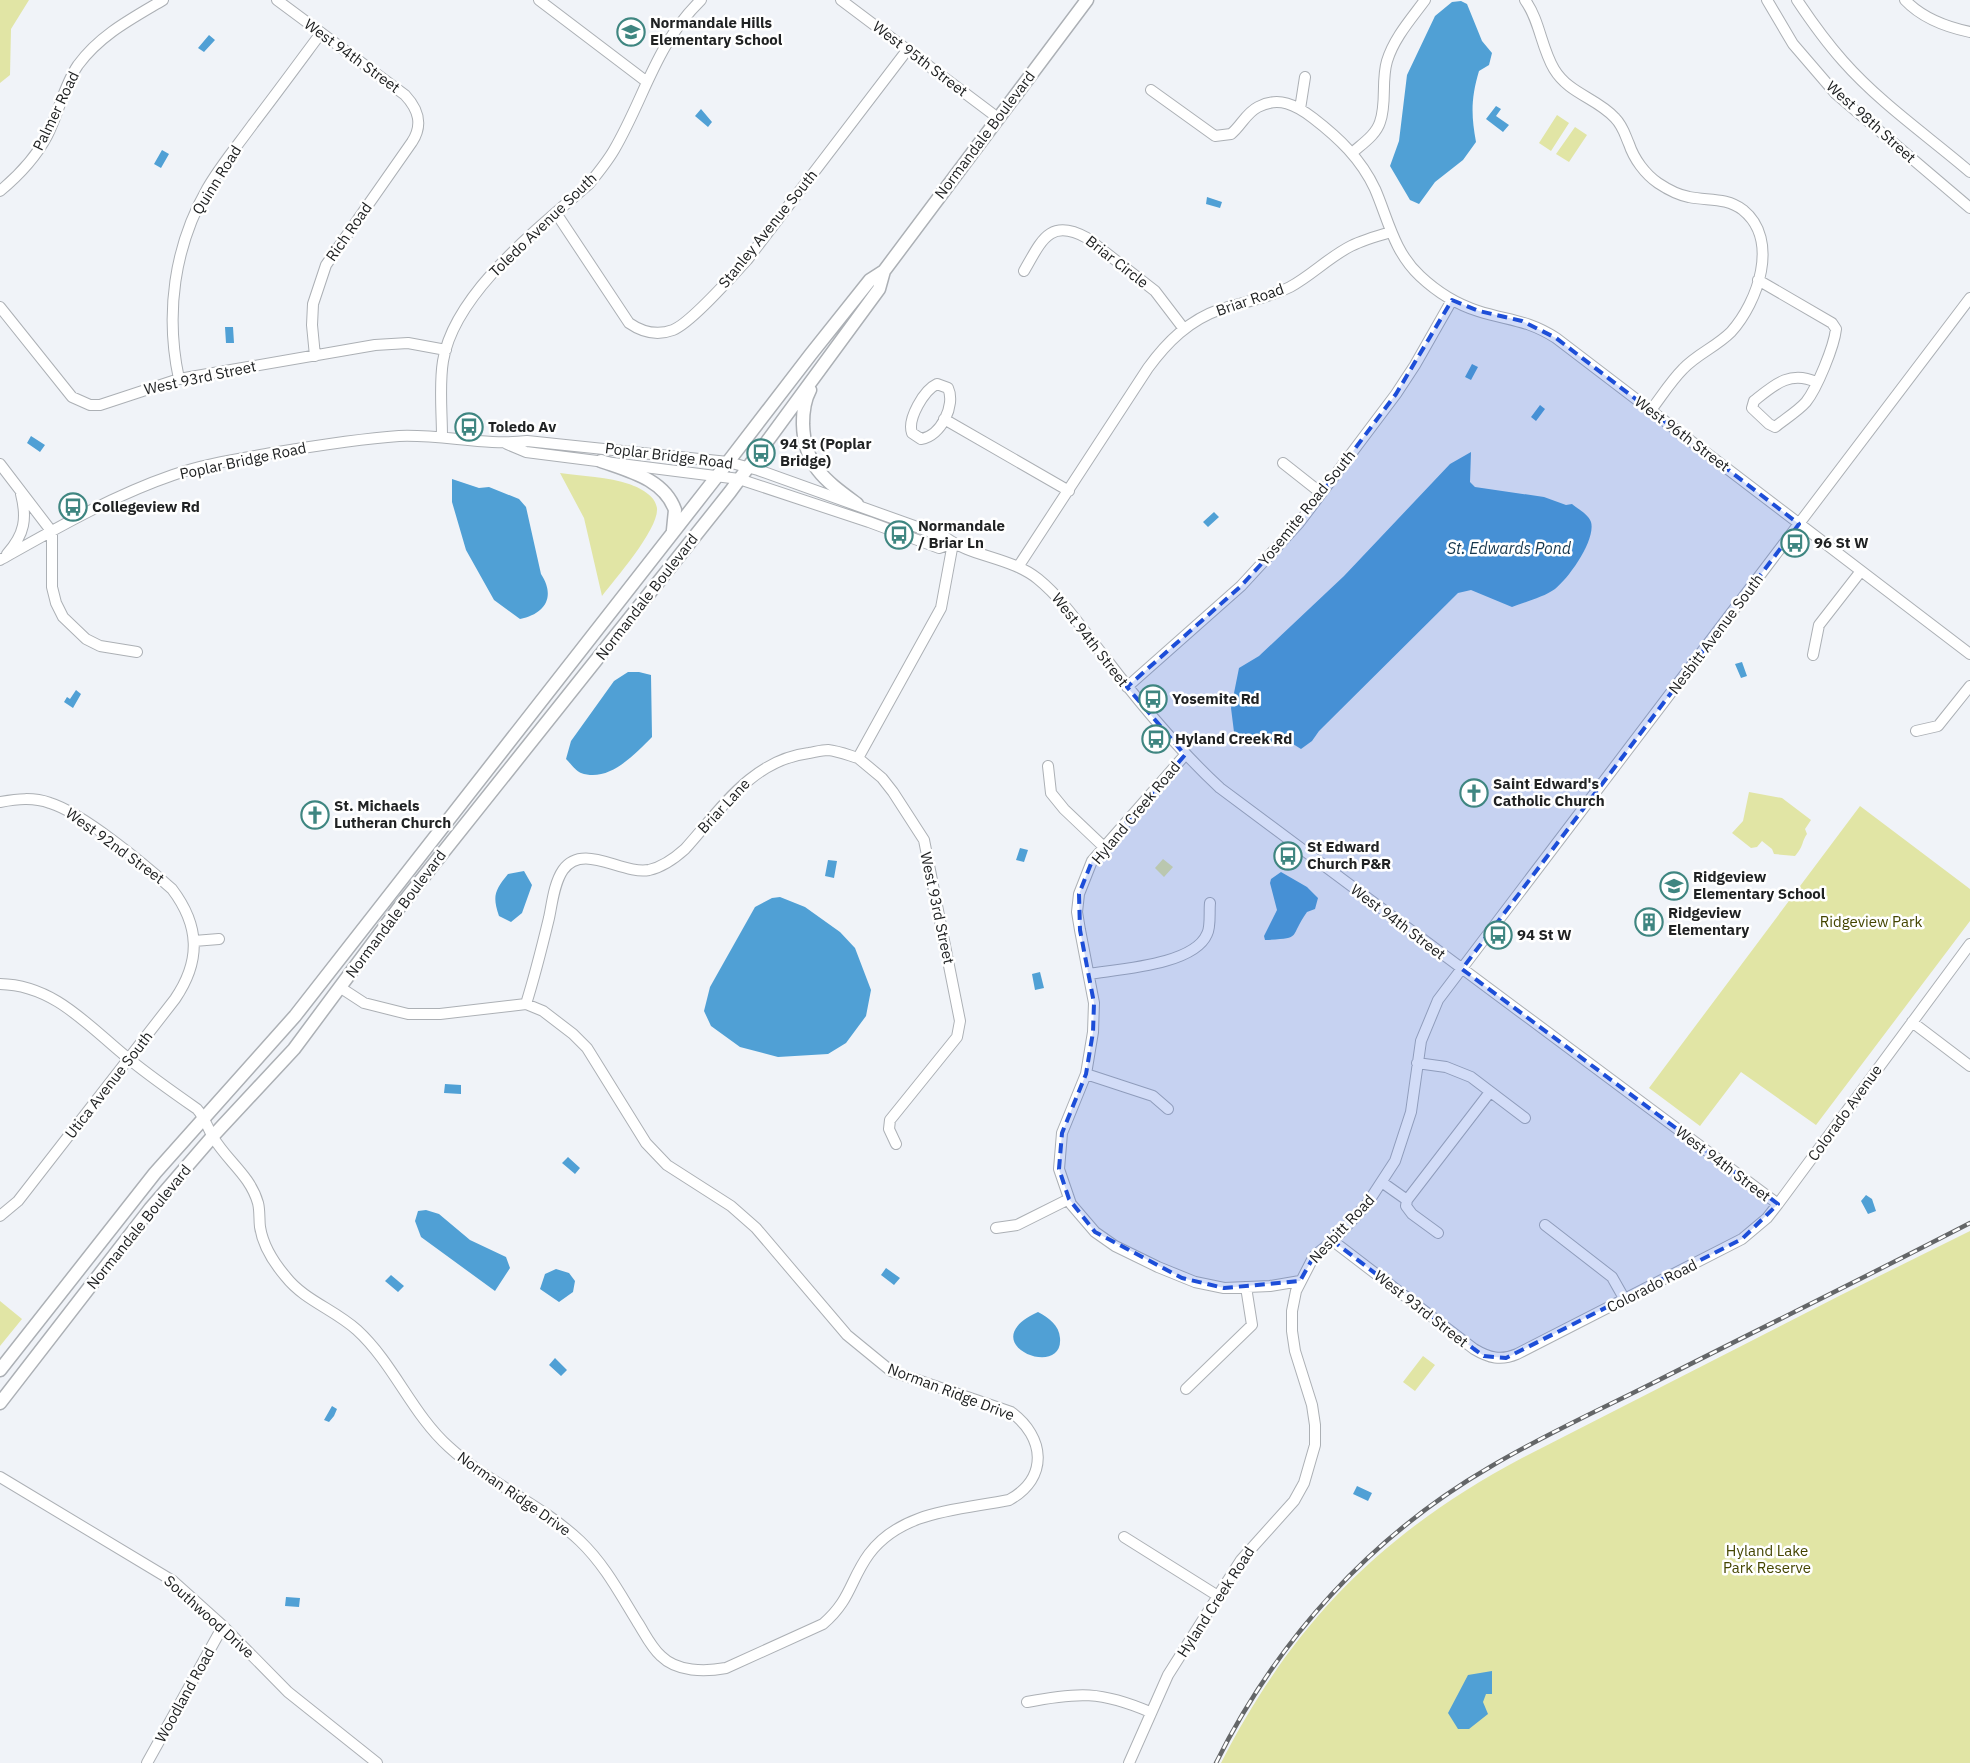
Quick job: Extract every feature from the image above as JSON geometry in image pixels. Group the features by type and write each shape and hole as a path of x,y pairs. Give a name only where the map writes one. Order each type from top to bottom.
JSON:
{"main road":[{"name":"Normandale Boulevard","path":"0,1370 155,1173 295,1016 870,280 884,271 1087,0"},
{"name":"Normandale Boulevard","path":"0,1403 150,1209 213,1136 294,1049 398,909 506,771 614,640 739,479 879,289 884,271"},
{"path":"819,370 805,399 803,428 807,452 812,464 854,510"},
{"path":"601,461 640,475 657,484 676,510 672,533"}],"street":[{"name":"Palmer Road","path":"0,191 21,171 47,136 68,82 89,51 111,30 163,0"},
{"name":"West 94th Street","path":"277,0 405,95 416,110 419,120"},
{"path":"539,0 647,82"},
{"name":"Toledo Avenue South","path":"442,437 442,379 446,350 454,326 478,291 511,255 589,184 602,167 614,150 671,34 701,0"},
{"name":"West 95th Street","path":"842,0 998,118"},
{"path":"1352,153 1372,135 1380,123 1383,110 1383,79 1387,61 1404,28 1425,0"},
{"path":"1525,0 1538,23 1547,57 1555,71 1578,94 1606,109 1616,119 1624,131 1634,156 1646,172 1673,192 1688,197 1730,202 1751,218 1759,229 1763,250 1758,280 1744,314 1717,345 1682,369 1650,410"},
{"name":"West 98th Street","path":"1767,0 1794,44 1836,94 1970,208"},
{"name":"West 98th Street","path":"1797,0 1821,36 1850,68 1896,112 1970,172"},
{"path":"1905,0 1927,17 1947,26 1970,32"},
{"name":"Quinn Road","path":"178,379 172,336 172,305 175,274 193,215 224,163 321,33"},
{"name":"Stanley Avenue South","path":"556,213 629,323 638,330 651,333 675,329 727,282 746,260 908,49"},
{"path":"1300,108 1305,77"},
{"path":"1151,90 1215,136 1232,134 1246,115 1266,103 1278,101 1300,108 1328,130 1352,153 1363,167 1375,189 1391,232"},
{"name":"Rich Road","path":"315,356 312,324 313,304 326,265 412,142 419,128 419,120"},
{"name":"Briar Circle","path":"1024,271 1041,240 1048,234 1066,229 1075,231 1087,238 1155,292 1184,329"},
{"name":"West 96th Street","path":"1391,232 1404,256 1418,274 1436,291 1479,312 1522,321 1540,328 1970,654"},
{"name":"Briar Road","path":"1018,567 1161,349 1199,319 1289,287 1349,247 1391,232"},
{"path":"1758,280 1832,323 1836,329 1835,337 1816,382 1806,402 1775,426 1768,424 1752,408 1754,401 1780,381 1805,377 1816,382"},
{"name":"Nesbitt Avenue South","path":"1462,969 1970,298"},
{"name":"Yosemite Road South","path":"1127,687 1241,586 1271,555 1321,493 1401,386 1452,300"},
{"name":"West 93rd Street","path":"0,307 66,390 81,403 90,406 100,405 178,379 392,343 425,345 446,350"},
{"path":"937,384 948,388 951,394 951,402 944,419 938,428 926,438 916,437 910,428 910,422 928,391 937,384"},
{"path":"944,419 1069,491"},
{"name":"Poplar Bridge Road","path":"1,560 115,500 173,475 229,460 362,440 402,436 442,437 505,443 527,441 728,462 747,467 854,510"},
{"name":"Poplar Bridge Road","path":"505,443 526,452 739,479 854,510"},
{"path":"1283,463 1321,493"},
{"path":"0,464 52,532 52,587 56,603 63,616 86,639 100,646 138,652"},
{"path":"1,560 20,536 24,526 25,510 20,490"},
{"name":"West 94th Street","path":"854,510 945,537 953,543 1018,567 1037,578 1052,592 1127,687 1185,755 1242,805 1778,1204"},
{"path":"858,758 941,608 953,543"},
{"path":"1813,655 1819,625 1861,571"},
{"path":"1916,731 1938,726 1970,686"},
{"name":"Briar Lane","path":"526,1004 537,971 558,879 570,863 578,859 589,858 621,868 649,870 675,858 742,784 771,764 787,756 827,750 858,758"},
{"name":"Hyland Creek Road","path":"1185,755 1092,861 1079,894 1077,912 1094,1003 1093,1032 1086,1074 1062,1133 1060,1169 1069,1199 1082,1220 1094,1232 1115,1246 1158,1267 1207,1286 1246,1287 1300,1281"},
{"name":"West 93rd Street","path":"858,758 882,778 924,840 960,1021 957,1037 890,1120 891,1138 896,1144"},
{"path":"1048,766 1051,793 1064,809 1104,847"},
{"name":"West 92nd Street","path":"0,802 31,799 49,802 81,818 172,889 183,903 189,918 194,941"},
{"path":"1089,974 1174,959 1193,950 1208,934 1210,903"},
{"path":"194,941 219,939"},
{"name":"Utica Avenue South","path":"0,1216 18,1201 185,985 191,969 194,941"},
{"name":"Colorado Avenue","path":"1778,1204 1970,944"},
{"name":"Nesbitt Road","path":"1298,1363 1292,1331 1292,1311 1300,1281 1314,1256 1333,1241 1367,1204 1395,1161 1405,1137 1411,1112 1417,1063 1428,1020 1438,1000 1462,969"},
{"path":"0,984 19,986 54,998 129,1059 197,1109 204,1117"},
{"path":"341,988 364,1003 408,1014 440,1014 526,1004"},
{"name":"Norman Ridge Drive","path":"204,1117 213,1136 252,1187 258,1205 260,1227 264,1242 287,1279 303,1293 356,1329 373,1346 448,1446 559,1523 580,1541 599,1561 661,1657 676,1665 692,1670 710,1671 726,1668 822,1624 833,1615 846,1598 869,1554 882,1539 918,1518 1009,1500 1021,1493 1031,1483 1038,1459 1031,1431 1023,1420 1011,1412 891,1371 868,1354 847,1335 756,1228 730,1206 656,1155 646,1143 587,1048 574,1034 543,1011 526,1004"},
{"path":"1912,1022 1970,1066"},
{"path":"1417,1063 1457,1070 1525,1118"},
{"path":"1086,1074 1153,1096 1168,1109"},
{"path":"1407,1200 1490,1092"},
{"name":"Nesbitt Road","path":"1382,1183 1407,1200 1406,1206 1412,1214 1438,1233"},
{"path":"996,1228 1017,1225 1069,1199"},
{"name":"Colorado Road","path":"1517,1354 1742,1239 1767,1218 1778,1204"},
{"path":"1545,1225 1612,1277 1624,1300"},
{"name":"West 93rd Street","path":"1333,1241 1474,1350 1495,1358 1506,1358 1517,1354"},
{"path":"1186,1389 1252,1325 1246,1287"},
{"name":"Hyland Creek Road","path":"1129,1763 1150,1712 1168,1676 1218,1596 1247,1553 1294,1501 1304,1484 1315,1445 1314,1418 1307,1384 1298,1363"},
{"name":"Southwood Drive","path":"0,1477 173,1581 223,1626 288,1692 377,1763"},
{"path":"1124,1537 1218,1596"},
{"name":"Woodland Road","path":"147,1763 223,1626"},
{"path":"1027,1702 1072,1694 1095,1694 1118,1699 1150,1712"}],"highlighted area":[{"path":"1452,300 1479,311 1522,321 1556,338 1799,524 1462,969 1778,1204 1742,1239 1506,1358 1484,1356 1333,1241 1314,1256 1300,1281 1224,1288 1182,1278 1095,1232 1069,1199 1059,1169 1062,1133 1086,1074 1093,1032 1094,1003 1080,930 1079,894 1092,861 1185,755 1127,687 1241,586 1299,523 1396,394"}],"green space":[{"path":"0,0 29,0 11,29 10,75 0,83"},
{"path":"1557,115 1569,123 1551,151 1539,143"},
{"path":"1575,127 1587,135 1569,162 1556,154"},
{"path":"560,473 604,478 629,484 646,493 656,503 656,517 644,541 602,596 584,518"},
{"path":"1749,792 1782,798 1811,820 1805,829 1807,834 1800,850 1795,856 1774,854 1772,849 1762,841 1757,847 1751,848 1732,833 1743,821"},
{"name":"Ridgeview Park","path":"1860,806 1970,889 1970,921 1816,1125 1741,1072 1700,1126 1649,1088"},
{"path":"1163,859 1173,867 1164,877 1155,868"},
{"name":"Hyland Lake Park Reserve","path":"1970,1231 1970,1763 1221,1763 1249,1712 1279,1666 1311,1624 1346,1585 1426,1517 1522,1458"},
{"path":"0,1301 22,1319 0,1346"},
{"path":"1423,1356 1435,1365 1415,1391 1403,1382"}],"water":[{"path":"1461,1 1467,4 1482,41 1492,53 1489,65 1479,71 1474,90 1473,123 1476,142 1463,160 1435,182 1419,204 1410,200 1390,166 1399,141 1407,75 1435,16 1452,2"},
{"path":"209,35 215,40 204,52 198,48"},
{"path":"1496,106 1501,109 1496,116 1509,125 1503,132 1486,119"},
{"path":"701,109 712,122 708,127 695,116"},
{"path":"162,150 169,154 161,168 154,164"},
{"path":"1207,197 1222,202 1220,208 1206,204"},
{"path":"225,327 233,327 234,343 226,343"},
{"path":"1472,364 1478,367 1471,380 1465,377"},
{"path":"1540,405 1545,409 1536,421 1531,417"},
{"path":"31,436 45,445 40,452 27,443"},
{"name":"St. Edwards Pond","path":"1471,452 1470,482 1475,487 1544,497 1566,505 1572,504 1588,517 1591,522 1589,539 1574,568 1561,584 1551,592 1512,607 1471,590 1458,593 1319,731 1312,741 1301,749 1293,744 1258,744 1234,732 1231,708 1239,668 1259,656 1344,576 1450,464"},
{"path":"452,479 479,488 489,487 519,499 526,507 541,574 548,590 546,603 536,613 520,619 494,600 466,550 452,502"},
{"path":"1214,512 1219,517 1208,527 1203,522"},
{"path":"1742,662 1747,676 1741,678 1735,664"},
{"path":"628,672 651,675 652,737 621,765 602,774 591,775 581,773 566,759 571,741 614,681"},
{"path":"76,690 81,694 73,708 64,702 67,697 70,699"},
{"path":"1020,848 1028,850 1024,862 1016,860"},
{"path":"828,860 837,861 834,878 825,876"},
{"path":"524,871 532,885 522,913 511,922 499,916 495,898 496,894 500,884 508,874"},
{"path":"1281,872 1307,887 1318,898 1315,909 1307,912 1293,935 1285,939 1265,940 1264,936 1277,910 1270,883 1271,879"},
{"path":"780,897 805,907 840,932 855,948 871,990 866,1016 846,1043 828,1054 778,1057 740,1047 711,1026 704,1011 710,987 755,907 772,898"},
{"path":"1040,972 1044,988 1035,990 1032,974"},
{"path":"445,1084 461,1085 461,1094 444,1093"},
{"path":"568,1157 580,1168 575,1174 562,1163"},
{"path":"1866,1195 1872,1199 1876,1211 1868,1214 1861,1201"},
{"path":"426,1210 439,1214 470,1240 506,1257 510,1268 495,1291 421,1237 415,1221 418,1211"},
{"path":"886,1268 900,1278 894,1285 881,1275"},
{"path":"556,1269 569,1273 575,1281 573,1292 559,1302 540,1289 545,1274"},
{"path":"391,1275 404,1286 398,1292 385,1281"},
{"path":"1038,1312 1053,1322 1059,1333 1060,1338 1057,1350 1049,1356 1037,1357 1025,1353 1016,1345 1013,1335 1020,1324"},
{"path":"555,1358 567,1370 561,1376 549,1365"},
{"path":"332,1406 337,1409 329,1422 324,1420"},
{"path":"1357,1486 1372,1493 1368,1501 1353,1494"},
{"path":"286,1597 300,1598 299,1607 285,1606"},
{"path":"1492,1671 1492,1694 1486,1694 1483,1702 1488,1714 1469,1729 1458,1729 1448,1713 1468,1675"}],"railway":[{"path":"1216,1763 1240,1718 1298,1633 1331,1595 1367,1559 1406,1525 1447,1494 1490,1467 1550,1434 1970,1223"}],"place":[{"name":"Normandale Hills Elementary School","path":"631,32"},
{"name":"Toledo Av","path":"469,427"},
{"name":"94 St (Poplar Bridge)","path":"761,453"},
{"name":"Collegeview Rd","path":"73,507"},
{"name":"Normandale / Briar Ln","path":"899,535"},
{"name":"96 St W","path":"1795,543"},
{"name":"Yosemite Rd","path":"1153,699"},
{"name":"Hyland Creek Rd","path":"1156,739"},
{"name":"Saint Edward's Catholic Church","path":"1474,793"},
{"name":"St. Michaels Lutheran Church","path":"315,815"},
{"name":"St Edward Church P&R","path":"1288,856"},
{"name":"Ridgeview Elementary School","path":"1674,886"},
{"name":"Ridgeview Elementary","path":"1649,922"},
{"name":"94 St W","path":"1498,935"}]}
